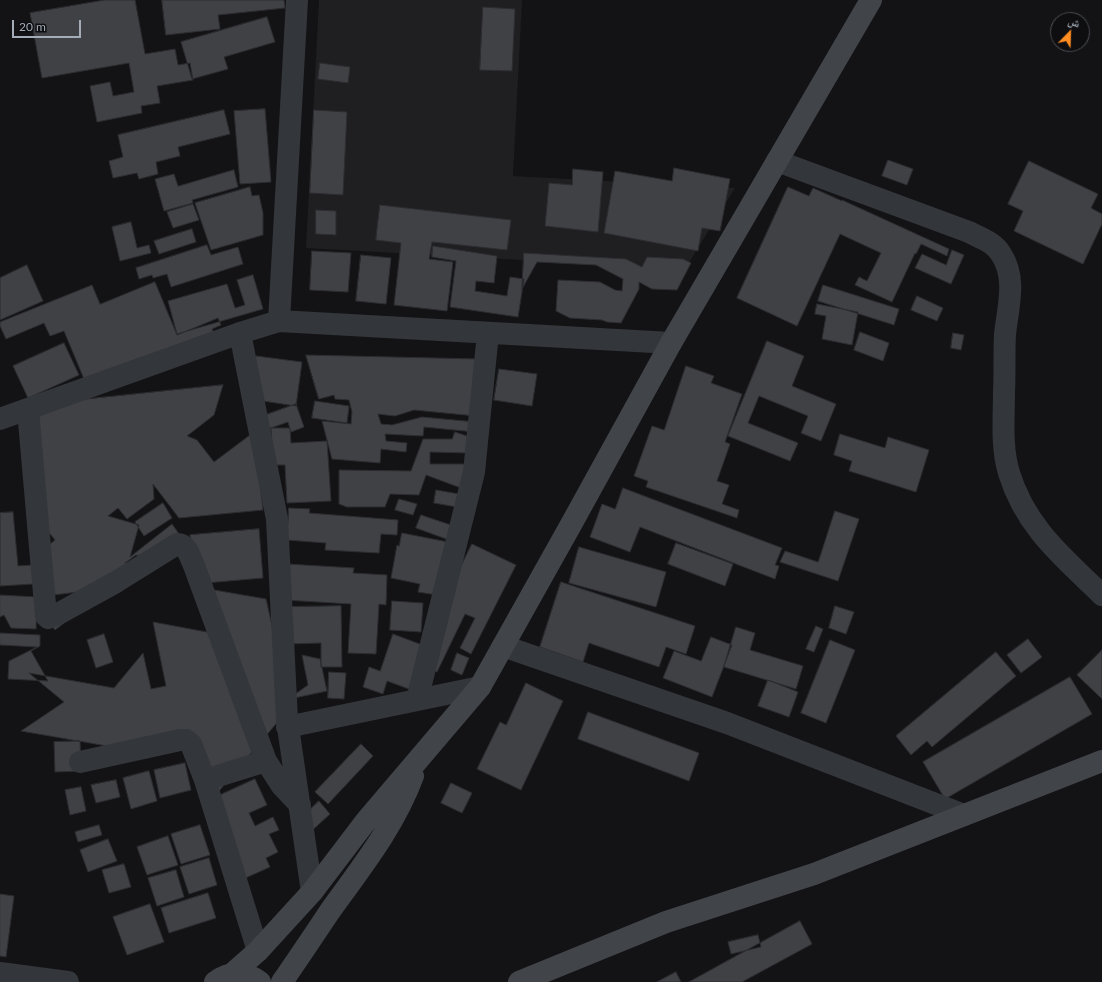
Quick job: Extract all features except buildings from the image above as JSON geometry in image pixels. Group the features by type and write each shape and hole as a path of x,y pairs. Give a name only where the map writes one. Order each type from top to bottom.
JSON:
{"main road":[{"path":"224,978 258,951 312,892 366,821 480,687 671,342 871,0"},
{"path":"282,982 373,852 391,823 407,793 419,760"},
{"path":"519,982 666,922 814,874 1102,761"},
{"path":"224,978 243,974 252,976 260,982"}],"street":[{"path":"279,321 297,0"},
{"path":"777,161 969,232 991,243 1001,253 1007,264 1010,279 1010,296 1005,334 1004,443 1009,472 1016,493 1028,517 1060,554 1102,595"},
{"path":"0,419 240,333 279,321 671,342"},
{"path":"240,333 277,519 287,726 312,892"},
{"path":"417,700 474,472 488,333"},
{"path":"28,410 46,616 48,618 58,614 116,582 177,544 184,546 193,563 266,761 282,786 300,805"},
{"path":"503,646 727,723 964,815"},
{"path":"287,726 480,687"},
{"path":"80,762 180,740 186,740 191,744 206,780 258,951"},
{"path":"206,780 266,761"},
{"path":"0,973 68,982"}],"shaded area":[{"path":"319,0 522,0 513,176 735,188 685,269 306,248"}]}
